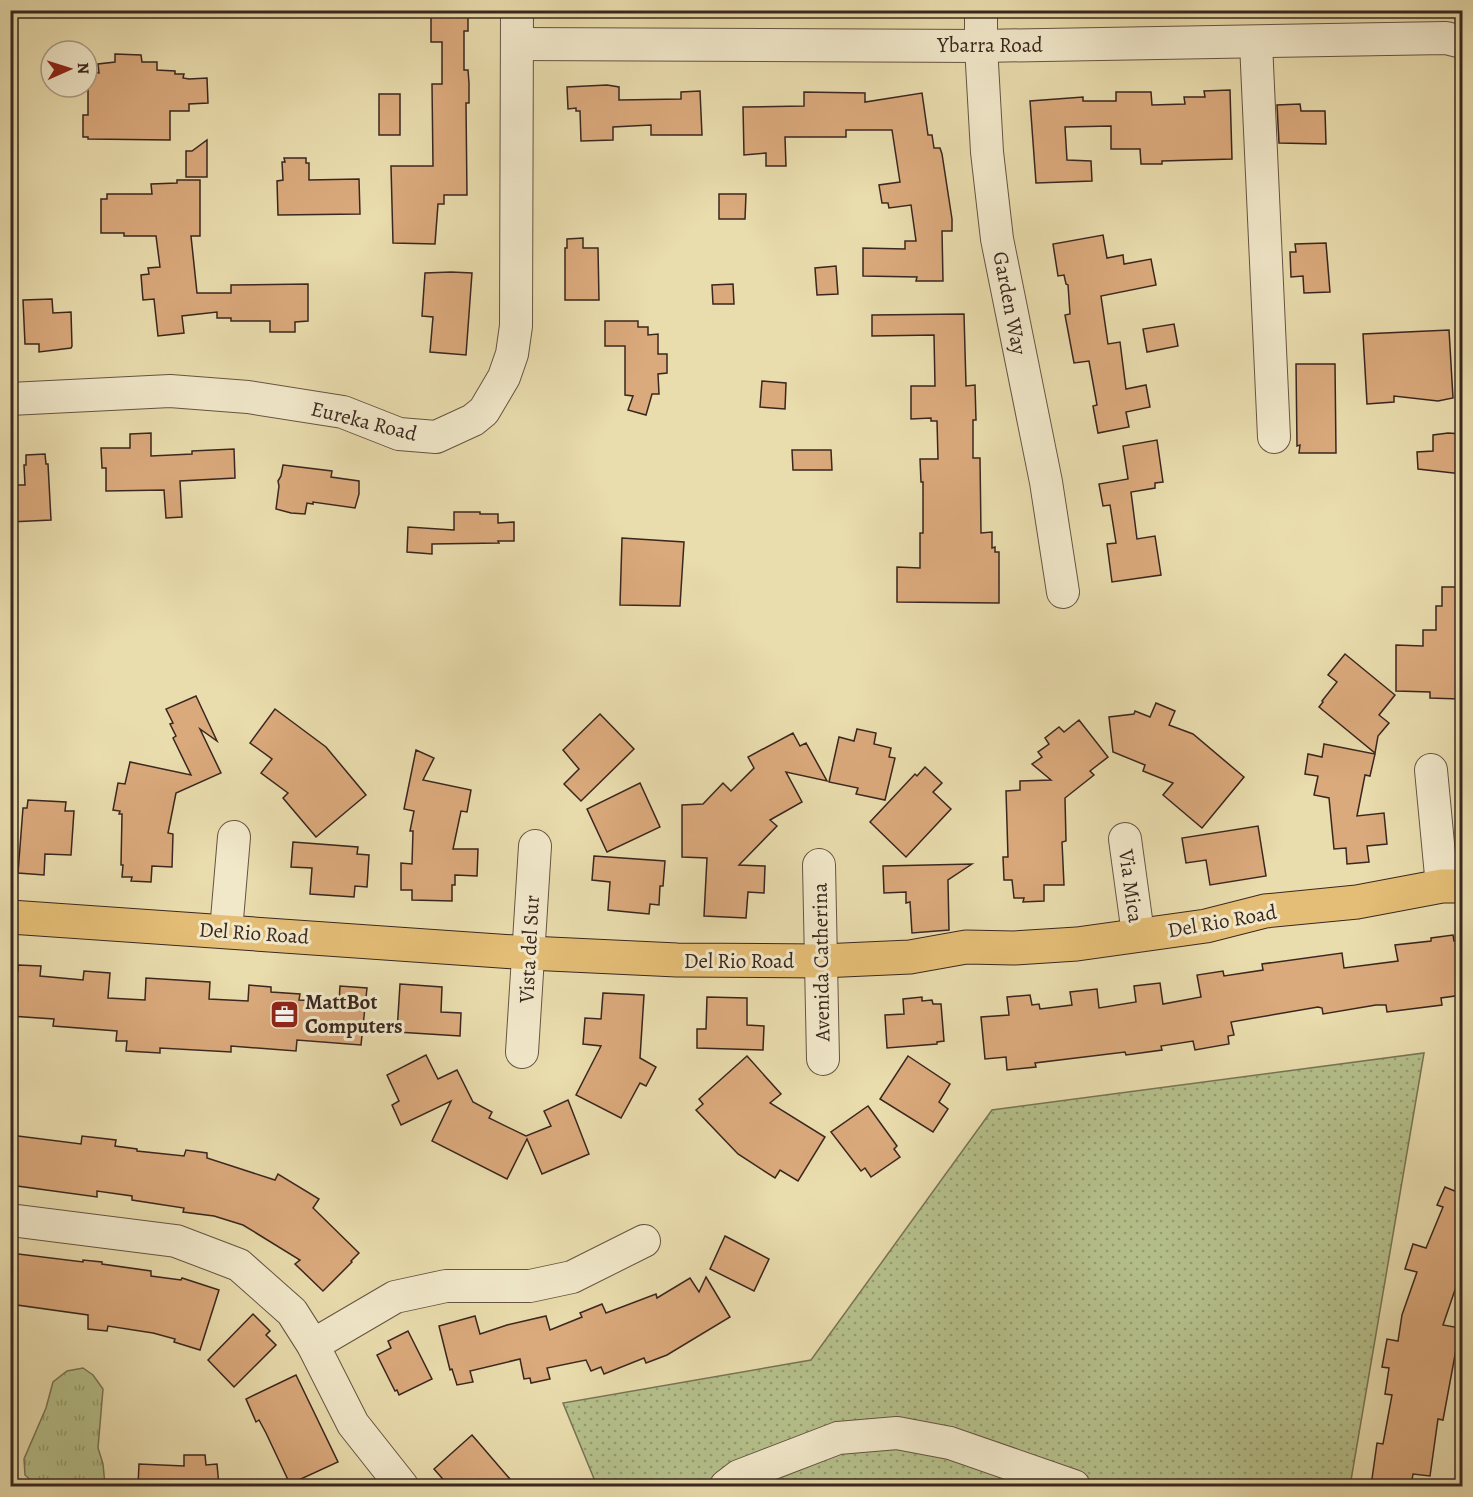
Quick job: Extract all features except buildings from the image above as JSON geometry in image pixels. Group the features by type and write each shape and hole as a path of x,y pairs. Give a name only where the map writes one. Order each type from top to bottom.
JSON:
{"main road":[{"name":"Del Rio Road","path":"10,918 530,953 677,960 821,962 910,957 966,947 1014,948 1077,944 1206,926 1265,911 1357,902 1452,886"}],"street":[{"name":"Eureka Road","path":"10,399 170,391 248,396 343,412 399,434 436,437 473,420 484,411 504,377 512,354 516,326 517,10"},
{"name":"Garden Way","path":"981,10 987,152 997,239 1046,482 1064,592"},
{"name":"Ybarra Road","path":"517,44 981,46 1446,39 1462,42"},
{"path":"1256,43 1274,437"},
{"path":"1431,770 1452,886"},
{"path":"226,931 234,837"},
{"name":"Via Mica","path":"1125,839 1138,934"},
{"name":"Vista del Sur","path":"522,1052 535,846"},
{"name":"Avenida Catherina","path":"819,865 823,1059"},
{"path":"10,1221 176,1241 239,1265 292,1312 313,1345 353,1424 402,1486"},
{"path":"313,1345 395,1298 446,1286 530,1286 572,1277 644,1241"},
{"path":"726,1486 739,1476 837,1438 897,1433 950,1443 1074,1486"}],"green space":[{"path":"1424,1053 1350,1486 597,1486 563,1403 811,1360 992,1110"},
{"path":"83,1368 93,1375 103,1389 98,1448 103,1464 105,1485 37,1486 25,1475 24,1459 46,1408 53,1382 67,1371"}],"place":[{"name":"MattBot Computers","path":"284,1014"}]}
